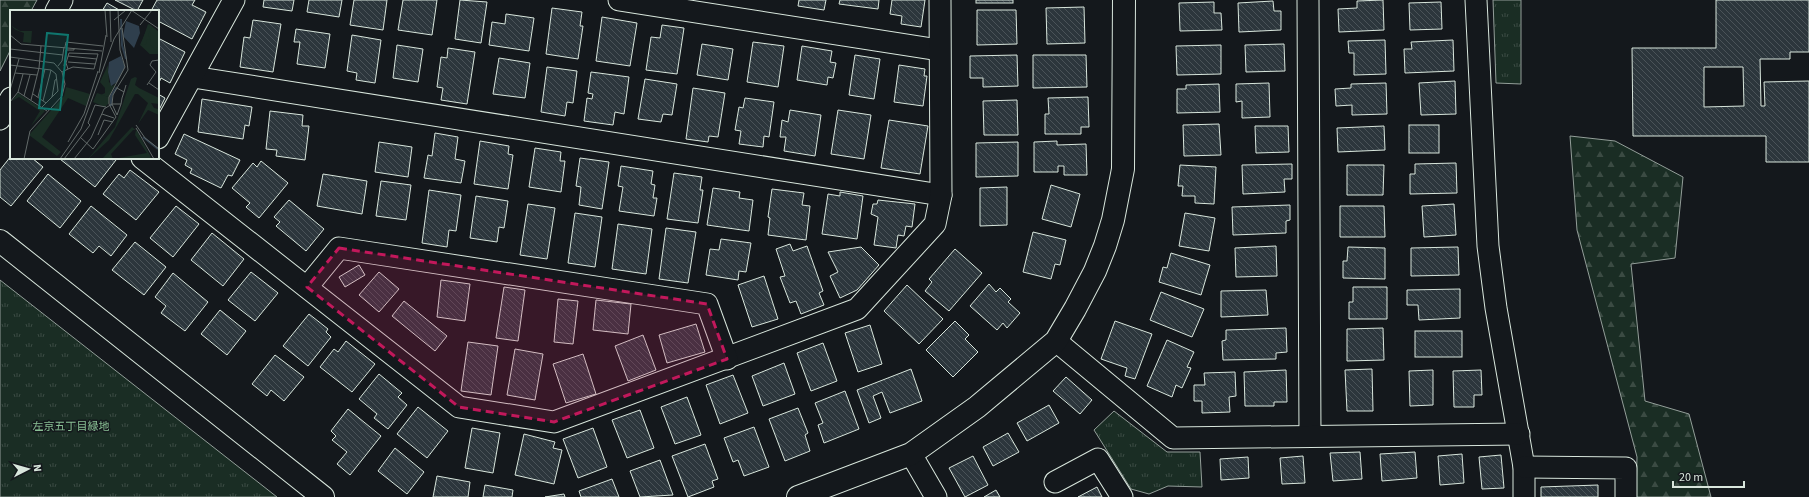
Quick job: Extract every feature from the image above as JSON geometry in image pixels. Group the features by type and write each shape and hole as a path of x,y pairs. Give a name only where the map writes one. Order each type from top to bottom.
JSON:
{"street":[{"path":"57,10 62,0"},
{"path":"159,136 193,77 234,0"},
{"path":"619,0 939,50"},
{"path":"145,159 459,407 554,422 727,359 857,309 935,224 941,195 939,50 940,0"},
{"path":"798,497 911,454 977,407 1056,341 1095,271 1105,246 1123,169 1124,0"},
{"path":"1308,0 1310,436"},
{"path":"1476,0 1488,246 1496,308 1524,467 1524,497"},
{"path":"193,77 941,195"},
{"path":"0,119 10,100"},
{"path":"0,241 323,497"},
{"path":"307,287 339,248 707,304 727,359"},
{"path":"1056,341 1173,438 1519,434"},
{"path":"911,454 936,497"},
{"path":"1054,482 1098,459 1122,497"},
{"path":"1524,467 1626,468 1626,497"}],"highlighted area":[{"path":"339,248 707,304 727,359 554,422 459,407 307,287"}],"green space":[{"path":"0,0 37,0 32,10 10,10 10,51 0,71"},
{"path":"1493,0 1521,0 1521,84 1496,83"},
{"path":"1570,136 1615,141 1683,177 1675,258 1631,264 1645,401 1689,414 1711,497 1636,497 1637,457 1577,230"},
{"name":"左京五丁目緑地","path":"0,280 277,497 0,497"},
{"path":"1114,411 1167,452 1200,452 1202,487 1168,486 1149,494 1131,489 1094,430"}],"building":[{"path":"115,0 143,0 138,10"},
{"path":"157,0 195,0 192,5 206,12 192,39 159,22 159,10 152,10"},
{"path":"264,0 294,0 292,11 263,7"},
{"path":"309,0 342,0 339,17 307,12"},
{"path":"354,0 387,0 383,30 350,25"},
{"path":"403,0 437,0 432,35 398,30"},
{"path":"460,0 487,2 481,43 455,39"},
{"path":"799,0 826,0 824,10 798,6"},
{"path":"840,0 879,0 878,9 839,4"},
{"path":"892,0 925,0 921,27 901,24 902,16 890,14"},
{"path":"976,0 1013,0 1013,3 976,3"},
{"path":"1383,0 1384,30 1339,32 1338,9 1357,8 1357,1"},
{"path":"1716,0 1809,0 1809,52 1790,52 1790,59 1760,59 1761,106 1765,106 1764,82 1809,81 1809,162 1766,162 1766,136 1633,136 1632,48 1716,48","holes":["1704,67 1743,67 1744,106 1704,107"]},
{"path":"1273,1 1274,11 1281,11 1281,30 1239,32 1238,3"},
{"path":"1214,2 1214,13 1221,13 1222,30 1180,31 1179,3"},
{"path":"1441,2 1442,29 1410,30 1409,3"},
{"path":"107,3 119,10 103,10"},
{"path":"1084,7 1085,43 1047,44 1046,8"},
{"path":"552,8 582,12 580,26 583,26 578,59 546,54"},
{"path":"977,10 1016,10 1017,44 977,45"},
{"path":"506,14 534,18 529,51 489,45 492,22 505,24"},
{"path":"602,17 637,23 630,66 596,61"},
{"path":"253,20 281,24 273,72 240,67 244,37 250,38"},
{"path":"662,25 684,28 677,74 646,70 651,37 660,38"},
{"path":"296,29 330,34 325,68 297,64 300,42 294,42"},
{"path":"352,35 381,40 375,83 356,80 357,73 347,71"},
{"path":"159,39 185,52 170,83 161,78 159,83"},
{"path":"1385,40 1386,74 1354,75 1354,53 1349,53 1348,41"},
{"path":"1453,40 1454,71 1405,73 1404,49 1412,49 1411,42"},
{"path":"753,42 784,46 778,87 747,82"},
{"path":"702,44 733,49 728,80 697,75"},
{"path":"1284,44 1285,71 1246,72 1245,45"},
{"path":"397,45 423,49 418,82 393,78"},
{"path":"1221,45 1221,74 1177,75 1176,46"},
{"path":"802,46 832,51 830,62 836,63 833,78 828,77 827,85 797,80"},
{"path":"448,48 475,52 467,104 441,100 443,88 437,87 441,57 447,58"},
{"path":"855,55 880,59 874,99 849,95"},
{"path":"1017,55 1018,86 983,87 983,78 970,78 970,56"},
{"path":"1033,55 1086,55 1087,87 1033,88"},
{"path":"499,58 530,63 525,98 493,94"},
{"path":"899,65 925,69 924,76 927,76 923,106 894,102"},
{"path":"547,67 577,71 573,103 567,102 565,116 541,112"},
{"path":"591,72 629,77 624,114 615,112 613,125 584,121 587,98 592,99 593,94 588,93"},
{"path":"645,79 677,84 672,115 663,114 661,122 638,119"},
{"path":"1455,81 1456,114 1421,115 1419,83"},
{"path":"1269,83 1270,117 1242,118 1242,101 1236,102 1236,84"},
{"path":"1386,83 1387,114 1352,115 1352,105 1336,106 1335,89 1351,88 1351,84"},
{"path":"1219,84 1220,112 1177,113 1177,89 1186,89 1186,85"},
{"path":"693,88 725,93 718,137 709,136 708,142 686,139"},
{"path":"159,95 165,98 159,110"},
{"path":"1088,97 1089,127 1081,127 1081,134 1045,134 1045,114 1049,114 1048,98"},
{"path":"745,98 774,102 769,137 764,136 763,147 739,144 741,131 735,130 739,107 743,108"},
{"path":"202,99 252,107 249,126 245,125 243,139 198,132"},
{"path":"1017,100 1018,135 984,135 983,101"},
{"path":"790,110 821,115 815,156 784,151 786,137 780,137 782,120 788,122"},
{"path":"838,110 871,115 864,159 831,154"},
{"path":"270,111 303,115 302,126 309,126 305,160 276,156 277,150 266,149"},
{"path":"889,120 928,126 920,174 881,168"},
{"path":"1219,124 1221,155 1184,156 1183,125"},
{"path":"1409,125 1439,125 1439,153 1409,153"},
{"path":"1255,126 1288,126 1289,152 1256,153"},
{"path":"1384,126 1385,150 1338,152 1337,128"},
{"path":"435,133 458,137 455,159 465,161 461,183 424,178 428,155 432,156"},
{"path":"184,134 240,160 232,176 228,175 221,188 190,173 192,169 185,165 187,160 175,154"},
{"path":"480,141 509,146 508,154 513,155 508,189 474,184"},
{"path":"1057,141 1057,145 1086,144 1087,175 1064,175 1064,166 1058,166 1058,172 1034,172 1034,142"},
{"path":"379,142 412,147 408,177 375,172"},
{"path":"1018,142 1018,176 976,177 976,143"},
{"path":"535,148 561,152 560,161 565,161 561,192 529,187"},
{"path":"10,157 10,159 33,159 43,167 11,206 0,197 0,170"},
{"path":"580,158 609,162 602,209 579,205 581,187 576,186"},
{"path":"60,159 116,160 95,187"},
{"path":"261,161 288,183 259,218 246,207 250,203 232,188 253,163 257,167"},
{"path":"1456,163 1457,193 1410,194 1410,174 1415,174 1415,164"},
{"path":"1292,164 1292,179 1284,179 1285,192 1243,194 1242,165"},
{"path":"1180,165 1216,167 1214,204 1195,203 1195,196 1182,196 1183,186 1178,186"},
{"path":"1347,165 1384,165 1383,195 1347,195"},
{"path":"621,166 653,171 651,184 655,185 653,198 657,198 654,216 619,211 623,187 618,186"},
{"path":"130,170 159,192 136,220 103,194 119,174 124,178"},
{"path":"674,173 702,177 700,190 703,190 698,223 667,219"},
{"path":"48,174 81,201 60,228 27,201"},
{"path":"323,174 367,181 362,214 317,206"},
{"path":"381,181 411,185 406,220 376,216"},
{"path":"1051,185 1080,194 1071,227 1042,219"},
{"path":"1007,187 1007,225 980,226 980,188"},
{"path":"713,188 740,192 739,198 753,200 749,231 707,225"},
{"path":"772,189 804,193 802,205 810,206 806,240 768,235 770,218 768,217"},
{"path":"429,190 461,195 456,231 449,230 447,247 422,243"},
{"path":"840,192 863,196 857,239 822,234 828,194 840,196"},
{"path":"476,196 508,201 504,228 499,227 497,242 470,238"},
{"path":"289,200 324,229 306,251 276,226 280,222 274,217"},
{"path":"878,200 915,204 912,227 906,226 904,236 898,235 896,248 874,245 878,217 871,214 873,204 877,204"},
{"path":"528,204 555,208 547,259 520,255"},
{"path":"1454,204 1456,235 1424,237 1422,206"},
{"path":"1290,205 1290,220 1286,221 1286,233 1233,235 1232,207"},
{"path":"91,206 127,235 111,256 99,246 93,253 69,234"},
{"path":"176,206 199,224 173,257 150,238"},
{"path":"1340,206 1384,206 1385,237 1340,237"},
{"path":"575,213 602,217 595,267 568,263"},
{"path":"1185,213 1215,218 1209,251 1179,246"},
{"path":"618,224 652,229 646,274 612,269"},
{"path":"666,228 696,232 688,283 659,279"},
{"path":"1033,232 1066,240 1060,265 1055,264 1051,279 1023,272"},
{"path":"212,233 244,259 223,286 191,260"},
{"path":"721,239 751,243 746,272 739,271 738,280 706,275 710,249 719,250"},
{"path":"135,242 166,267 144,295 112,270"},
{"path":"790,244 793,251 807,246 823,291 819,293 824,305 801,314 796,301 790,303 780,277 785,276 776,249"},
{"path":"1276,246 1277,276 1236,277 1235,248"},
{"path":"861,247 879,265 857,290 840,298 830,276 838,272 828,252"},
{"path":"1348,247 1385,248 1385,279 1343,278 1343,261 1347,261"},
{"path":"1458,247 1459,275 1411,276 1411,248"},
{"path":"955,249 982,273 949,311 925,291 932,282 929,279"},
{"path":"1171,253 1210,265 1201,295 1159,282 1163,267 1167,268"},
{"path":"359,265 365,275 345,287 339,277"},
{"path":"251,272 278,293 255,321 228,300"},
{"path":"379,272 399,289 379,312 359,295"},
{"path":"173,273 208,302 185,331 161,313 166,306 155,297"},
{"path":"764,276 778,319 752,327 738,285"},
{"path":"441,280 470,284 465,321 437,317"},
{"path":"989,284 996,292 1000,288 1011,299 1008,302 1020,313 1007,328 1003,323 997,330 970,306"},
{"path":"907,285 943,319 919,344 884,311"},
{"path":"504,287 525,290 518,341 496,338"},
{"path":"1353,287 1387,287 1387,319 1349,319 1349,302 1353,302"},
{"path":"1460,289 1460,318 1419,320 1418,305 1407,305 1407,290"},
{"path":"1266,290 1268,315 1221,317 1221,291"},
{"path":"1161,292 1204,309 1192,337 1150,320"},
{"path":"558,299 578,301 573,344 554,342"},
{"path":"596,300 631,304 628,334 593,330"},
{"path":"404,301 447,336 435,351 392,316"},
{"path":"220,310 246,331 227,355 201,334"},
{"path":"309,314 328,329 326,332 331,337 308,366 283,346"},
{"path":"955,321 969,335 965,339 978,352 953,377 926,350"},
{"path":"1115,321 1152,334 1135,379 1125,376 1127,368 1101,359"},
{"path":"696,324 705,352 667,363 659,335"},
{"path":"870,325 882,364 858,372 845,333"},
{"path":"1286,328 1287,352 1276,353 1276,359 1223,360 1222,341 1226,340 1226,330"},
{"path":"1383,328 1384,360 1347,361 1347,329"},
{"path":"1415,331 1462,331 1462,357 1415,357"},
{"path":"643,335 656,370 628,381 615,346"},
{"path":"1167,340 1194,352 1187,367 1191,368 1182,388 1176,385 1172,397 1147,386"},
{"path":"346,341 375,364 352,392 320,367 334,349 338,352"},
{"path":"468,342 498,346 491,395 461,391"},
{"path":"823,343 837,381 811,391 797,353"},
{"path":"515,349 543,354 535,400 507,395"},
{"path":"583,354 596,394 566,403 553,364"},
{"path":"275,355 304,377 284,401 271,390 267,396 252,384"},
{"path":"784,363 795,394 763,406 752,376"},
{"path":"911,369 922,401 890,413 882,392 873,396 881,418 869,423 857,390"},
{"path":"1372,369 1373,411 1347,411 1345,370"},
{"path":"1286,370 1287,402 1274,402 1274,406 1245,406 1244,372"},
{"path":"1433,370 1433,405 1410,406 1409,371"},
{"path":"1481,370 1482,395 1474,395 1474,407 1454,407 1453,371"},
{"path":"1235,372 1236,396 1229,397 1230,412 1202,413 1202,401 1194,401 1194,385 1205,385 1204,373"},
{"path":"379,374 402,393 398,397 407,405 388,429 374,418 377,414 359,399"},
{"path":"733,375 748,413 720,424 706,385"},
{"path":"1066,377 1092,400 1080,414 1053,391"},
{"path":"845,391 859,429 824,443 818,425 823,423 815,403"},
{"path":"687,397 701,435 675,444 661,407"},
{"path":"1049,405 1059,423 1027,441 1017,423"},
{"path":"418,407 448,431 427,458 397,434"},
{"path":"798,408 808,433 805,435 810,451 785,461 769,419"},
{"path":"348,409 381,436 350,475 337,464 347,452 332,440 336,436 331,431"},
{"path":"640,410 654,448 627,458 612,420"},
{"path":"754,427 769,467 744,476 738,460 733,462 724,438"},
{"path":"472,428 500,433 493,473 465,468"},
{"path":"593,428 607,467 578,478 563,439"},
{"path":"1008,433 1019,452 993,466 983,447"},
{"path":"524,434 555,442 553,448 562,450 554,484 515,475"},
{"path":"705,444 718,479 712,481 714,487 688,497 672,456"},
{"path":"395,448 424,472 407,494 378,471"},
{"path":"1360,452 1362,479 1333,481 1330,453"},
{"path":"1415,452 1417,478 1382,481 1380,454"},
{"path":"1462,454 1464,483 1440,485 1438,456"},
{"path":"1501,455 1504,488 1482,489 1479,457"},
{"path":"973,456 988,485 965,497 949,468"},
{"path":"1303,456 1305,483 1282,484 1280,458"},
{"path":"1248,457 1249,478 1221,480 1220,459"},
{"path":"660,460 673,495 640,497 630,471"},
{"path":"437,476 470,482 468,497 433,497"},
{"path":"612,479 619,497 581,497 579,491"},
{"path":"485,485 513,490 512,497 483,497"},
{"path":"1598,485 1598,497 1541,497 1541,487"},
{"path":"1097,487 1102,497 1078,497"},
{"path":"996,490 1000,497 984,497"},
{"path":"564,494 565,497 545,497"}]}
